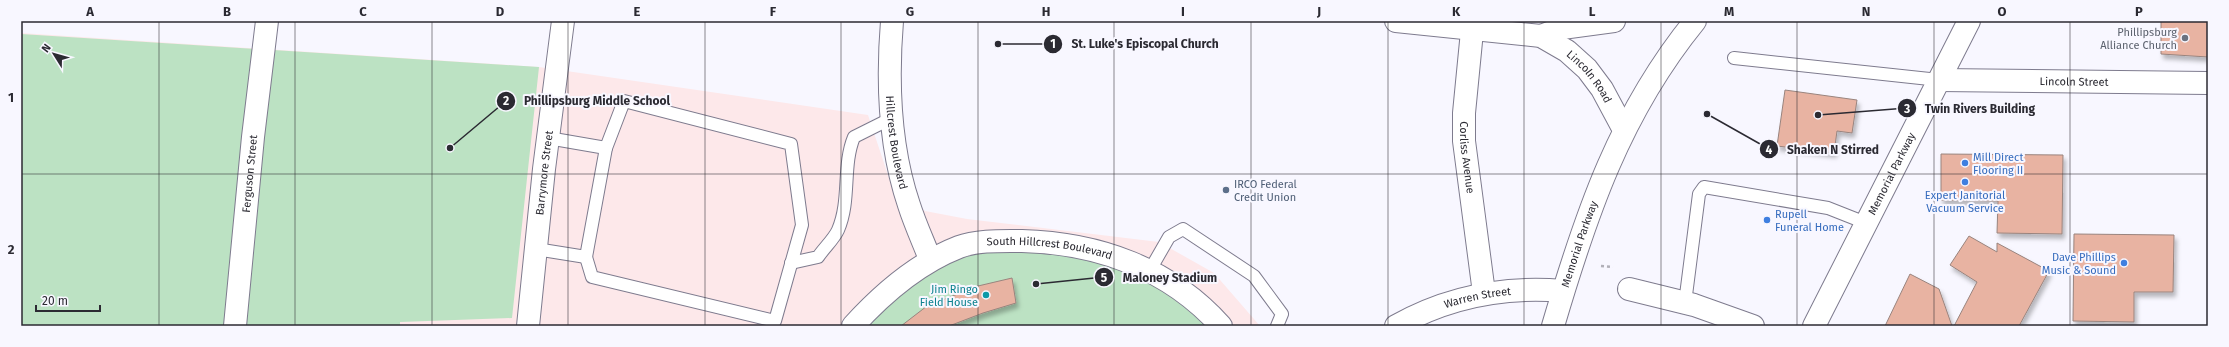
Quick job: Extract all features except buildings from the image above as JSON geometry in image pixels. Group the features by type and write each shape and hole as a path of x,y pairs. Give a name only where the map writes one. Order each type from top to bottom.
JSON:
{"main road":[{"name":"Ferguson Street","path":"235,326 253,136 267,21"},
{"name":"Barrymore Street","path":"528,326 548,138 563,21"},
{"name":"Hillcrest Boulevard","path":"892,21 890,96 894,142 909,205 930,259"},
{"name":"Lincoln Road","path":"1396,21 1473,25 1541,36 1567,51 1587,69 1602,89 1624,130"},
{"name":"Lincoln Road","path":"1541,36 1562,28 1614,21"},
{"name":"Memorial Parkway","path":"1553,326 1563,291 1600,183 1624,130 1665,62 1695,21"},
{"name":"Memorial Parkway","path":"1814,326 1970,21"},
{"name":"Corliss Avenue","path":"1473,25 1464,113 1464,141 1466,168 1484,293"},
{"name":"Lincoln Street","path":"1939,80 2208,83"},
{"name":"South Hillcrest Boulevard","path":"853,326 885,294 930,259 960,247 981,243 1040,242 1094,249 1122,258 1150,270 1199,303 1221,326"},
{"name":"Warren Street","path":"1396,326 1427,311 1484,293 1508,290 1538,289 1563,291"},
{"path":"1629,289 1722,313 1753,326"}],"lane":[{"path":"1734,58 1939,80"},
{"path":"624,101 791,144 802,225 791,263 775,321 592,277 586,257 606,148 624,101"},
{"path":"791,263 818,257 838,230 846,200 848,151 854,137 892,118"},
{"path":"548,138 606,148"},
{"path":"1685,303 1699,194 1704,187 1828,208 1866,223"},
{"path":"1150,270 1169,237 1182,229 1254,276 1282,314 1277,326"},
{"path":"536,249 586,257"}],"path":[{"path":"1601,266 1613,267"}],"shaded area":[{"path":"21,33 539,67 868,115 890,181 925,211 967,219 1159,242 1214,273 1260,326 21,326"}],"green space":[{"path":"21,34 539,67 512,318 400,322 400,326 21,326"},
{"path":"960,247 1094,249 1221,326 853,326"}],"place":[{"name":"Phillipsburg Alliance Church","path":"2185,38"},
{"name":"St. Luke's Episcopal Church","path":"998,44"},
{"name":"Shaken N Stirred","path":"1707,114"},
{"name":"Twin Rivers Building","path":"1818,115"},
{"name":"Phillipsburg Middle School","path":"450,148"},
{"name":"Mill Direct Flooring II","path":"1965,163"},
{"name":"Expert Janitorial Vacuum Service","path":"1965,182"},
{"name":"IRCO Federal Credit Union","path":"1226,190"},
{"name":"Rupell Funeral Home","path":"1767,220"},
{"name":"Dave Phillips Music & Sound","path":"2124,263"},
{"name":"Maloney Stadium","path":"1036,284"},
{"name":"Jim Ringo Field House","path":"986,295"}]}
